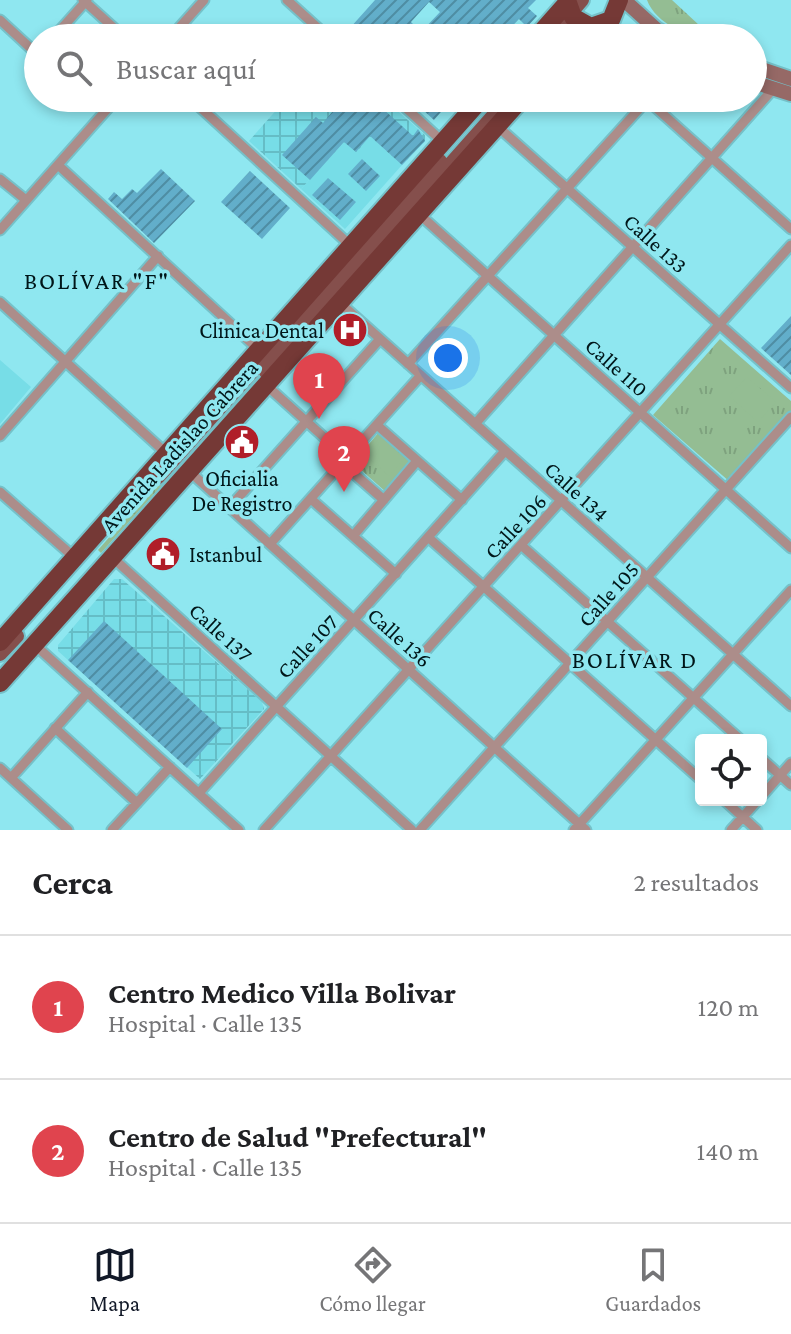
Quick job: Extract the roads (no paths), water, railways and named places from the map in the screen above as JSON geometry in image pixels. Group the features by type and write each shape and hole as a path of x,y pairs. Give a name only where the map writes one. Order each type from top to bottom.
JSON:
{"highway":[{"path":"573,22 611,20 622,0"},
{"name":"Avenida Ladislao Cabrera","path":"0,642 470,112"},
{"name":"Avenida Ladislao Cabrera","path":"0,683 510,112"}],"main road":[{"path":"573,22 595,0"},
{"path":"622,0 650,24"},
{"path":"767,71 791,79"},
{"path":"767,86 791,94"},
{"name":"Avenida Ladislao Cabrera","path":"0,654 484,112"},
{"name":"Avenida Ladislao Cabrera","path":"0,671 497,112"}],"street":[{"path":"183,24 204,0"},
{"path":"287,0 314,24"},
{"path":"65,24 85,1 110,24"},
{"path":"0,20 24,42"},
{"path":"767,96 774,88"},
{"path":"0,230 105,112"},
{"path":"205,112 351,246"},
{"path":"410,112 443,142"},
{"path":"408,364 635,112"},
{"path":"661,112 791,229"},
{"path":"475,424 753,112"},
{"name":"Calle 133","path":"497,126 791,388"},
{"path":"58,165 259,350"},
{"path":"0,179 26,200"},
{"name":"Calle 110","path":"419,214 791,548"},
{"name":"Calle 106","path":"264,830 791,245"},
{"path":"0,436 158,256"},
{"path":"0,302 167,454"},
{"name":"Calle 134","path":"339,302 791,706"},
{"path":"229,508 380,339"},
{"path":"270,544 421,375"},
{"path":"266,385 384,500"},
{"name":"Calle 105","path":"420,830 791,417"},
{"path":"377,425 462,500"},
{"name":"Calle 107","path":"199,793 505,451"},
{"path":"353,536 417,461"},
{"name":"Calle 136","path":"189,471 580,828"},
{"path":"0,492 75,558"},
{"path":"311,499 396,574"},
{"path":"429,538 695,775"},
{"path":"521,545 734,734"},
{"name":"Calle 137","path":"112,557 412,830"},
{"path":"580,828 791,590"},
{"path":"34,644 239,830"},
{"path":"11,778 88,692"},
{"path":"55,728 137,803"},
{"path":"767,763 791,785"},
{"path":"767,790 791,763"},
{"path":"112,830 170,767"},
{"path":"0,768 68,830"},
{"path":"731,806 757,830"},
{"path":"731,830 753,806"}],"place":[{"name":"Clinica Dental","path":"350,330"},
{"name":"Centro Medico Villa Bolivar","path":"319,419"},
{"name":"Oficialia De Registro","path":"242,442"},
{"name":"Centro de Salud \"Prefectural\"","path":"344,492"},
{"name":"Istanbul","path":"163,554"}],"district":[{"name":"BOLÍVAR \"F\"","path":"97,281"},
{"name":"BOLÍVAR D","path":"635,660"}]}
